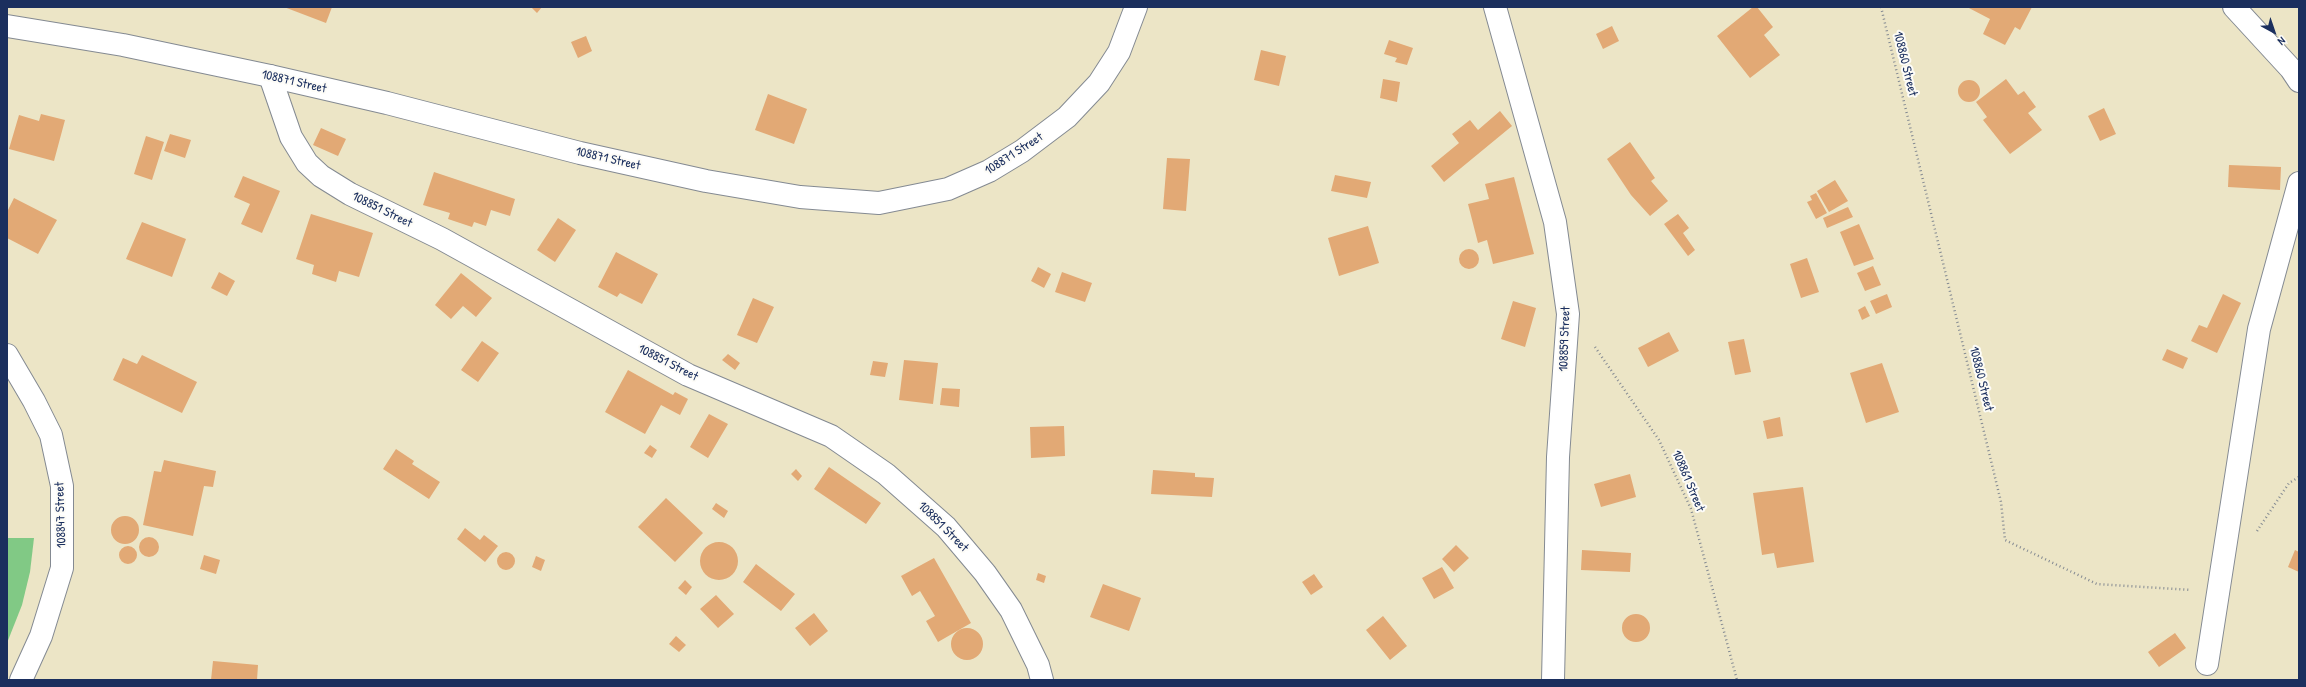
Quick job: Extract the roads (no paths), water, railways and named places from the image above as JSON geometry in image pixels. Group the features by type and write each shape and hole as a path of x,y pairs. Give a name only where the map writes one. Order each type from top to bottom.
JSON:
{"street":[{"name":"108871 Street","path":"7,26 123,45 270,76 387,103 580,153 706,181 800,197 878,202 948,189 989,171 1022,151 1054,127 1067,117 1099,83 1118,52 1136,7"},
{"name":"108859 Street","path":"1495,7 1555,222 1568,314 1558,457 1552,680"},
{"path":"2234,7 2291,69 2299,81"},
{"name":"108851 Street","path":"270,76 291,137 307,163 321,176 350,194 442,239 688,375 831,436 886,474 946,527 985,573 1011,610 1038,665 1042,680"},
{"path":"2207,664 2242,450 2259,329 2299,183"},
{"name":"108847 Street","path":"7,356 34,401 51,435 62,486 62,568 41,636 21,680"}]}
